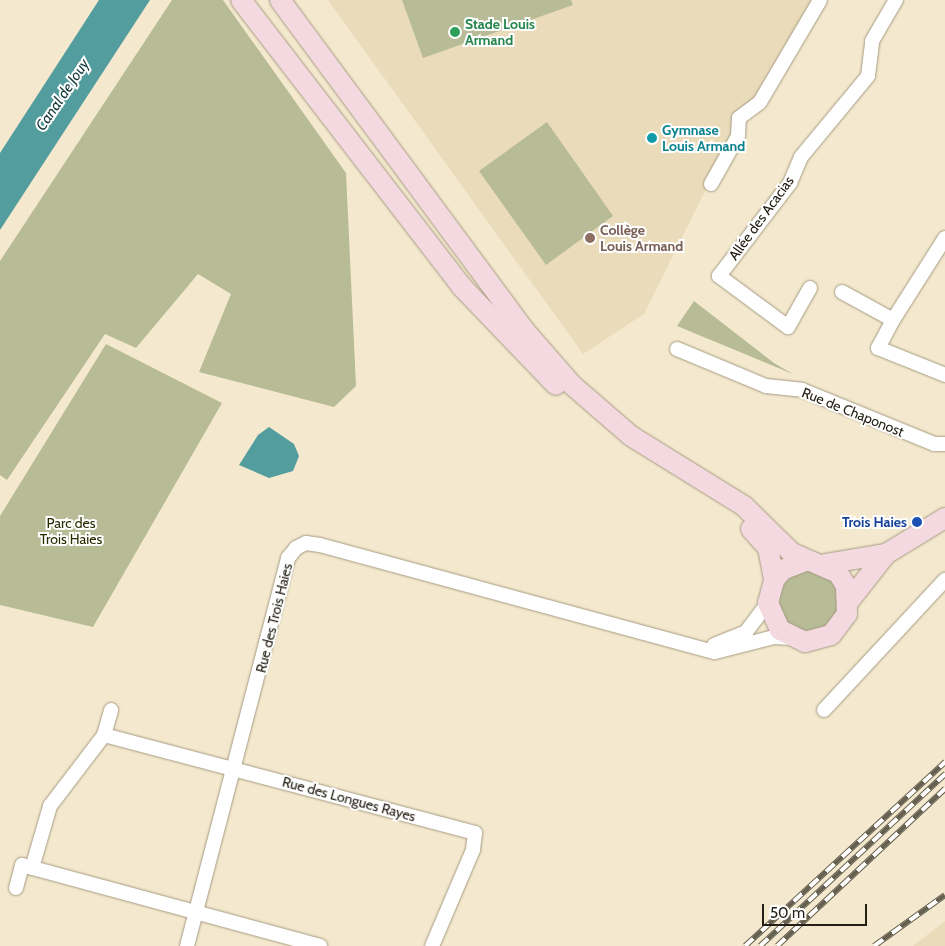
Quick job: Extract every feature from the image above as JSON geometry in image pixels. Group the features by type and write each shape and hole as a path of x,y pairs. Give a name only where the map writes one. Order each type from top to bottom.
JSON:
{"main road":[{"path":"241,0 461,286 518,350 623,445 721,506 754,532 768,548 774,580 768,603 771,618 792,638 812,641 831,635 844,620 849,601 886,554 945,518"},
{"path":"280,0 548,360 631,436 744,506 792,553 838,573 849,601"},
{"path":"774,580 793,564 886,554"}],"street":[{"path":"711,184 738,136 739,118 760,102 820,0"},
{"name":"Allée des Acacias","path":"810,288 788,327 719,276 790,183 801,157 868,76 872,41 896,0"},
{"path":"945,238 893,320 878,348 945,375"},
{"path":"842,292 893,320"},
{"name":"Rue de Chaponost","path":"677,349 766,386 802,390 934,444 945,444"},
{"name":"Rue des Trois Haies","path":"187,946 288,558 306,543 726,652 774,637 792,638"},
{"path":"824,710 945,580"},
{"name":"Rue des Trois Haies","path":"696,645 736,638 768,603"},
{"path":"32,868 50,806 104,735 110,710"},
{"name":"Rue des Longues Rayes","path":"104,735 475,833 474,850 432,946"},
{"path":"16,888 22,865 320,946"}],"shaded area":[{"name":"Collège Louis Armand","path":"328,0 815,0 719,163 644,314 583,354"},
{"path":"945,921 945,946 913,946"}],"green space":[{"path":"172,0 223,0 346,173 356,386 334,407 199,372 231,294 198,274 136,348 105,334 7,480 0,475 0,261"},
{"name":"Stade Louis Armand","path":"402,0 571,0 573,5 423,58"},
{"path":"547,122 613,216 546,265 479,171"},
{"path":"694,301 774,363 793,374 677,326"},
{"name":"Parc des Trois Haies","path":"106,344 222,403 93,627 0,605 0,516"},
{"path":"803,571 815,571 831,579 837,589 839,601 837,613 831,623 815,631 803,631 787,623 779,607 779,595 787,579"}],"water":[{"name":"Canal de Jouy","path":"99,0 150,0 0,230 0,153"},
{"path":"269,427 294,444 299,456 293,471 269,478 239,465 258,435"}],"railway":[{"path":"745,946 945,762"},
{"path":"760,946 945,774"},
{"path":"777,946 945,789"},
{"path":"874,946 945,895"}],"place":[{"name":"Stade Louis Armand","path":"455,32"},
{"name":"Gymnase Louis Armand","path":"652,138"},
{"name":"Collège Louis Armand","path":"590,238"},
{"name":"Trois Haies","path":"917,522"}]}
